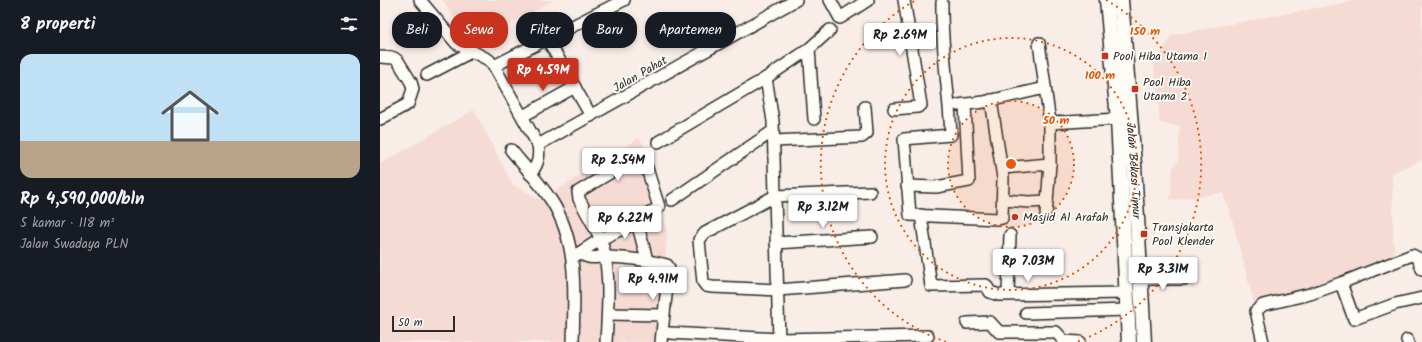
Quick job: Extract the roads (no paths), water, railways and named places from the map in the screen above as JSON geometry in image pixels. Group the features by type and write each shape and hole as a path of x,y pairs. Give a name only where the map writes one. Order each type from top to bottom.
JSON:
{"main road":[{"name":"Jalan Bekasi Timur","path":"1107,0 1118,120 1129,342"},
{"name":"Jalan Bekasi Timur","path":"1121,0 1134,165 1144,342"}],"street":[{"path":"420,0 456,43 489,60 494,66 538,145 538,161 530,174"},
{"path":"574,26 624,0"},
{"name":"Jalan Pahat","path":"538,145 796,0"},
{"path":"830,0 840,18 868,0"},
{"path":"894,109 918,107 921,105 904,0"},
{"path":"942,2 941,25 950,106 950,136 904,140 910,215 1001,219 1003,216 1004,200 1002,168 991,100"},
{"path":"658,142 766,78 809,48 830,30"},
{"path":"1039,43 1050,123 1050,164 1046,216"},
{"path":"494,66 531,48"},
{"path":"553,48 591,116"},
{"path":"809,48 814,119"},
{"path":"427,76 471,52"},
{"path":"380,57 394,58 398,61 411,82 413,89 408,104 380,120"},
{"path":"766,78 772,103 779,341"},
{"path":"523,116 575,87"},
{"path":"950,106 965,105 1045,88"},
{"path":"907,186 936,187 968,181 965,105"},
{"path":"672,200 773,136 862,137 867,132 865,107"},
{"path":"1050,123 1118,120"},
{"path":"511,150 551,200 560,216 576,255 573,342"},
{"path":"576,255 601,239 637,222 657,209 660,204 644,159 638,156 578,192 579,200 601,239 606,256 609,291 606,342"},
{"path":"1002,168 1050,164"},
{"path":"870,192 774,196 705,233 699,240 701,278 706,286 778,290 905,280"},
{"path":"1004,200 1029,202 1047,201"},
{"path":"921,215 931,286 986,285 991,292 1008,294 1127,293"},
{"path":"637,222 647,260"},
{"path":"1008,294 1010,235"},
{"path":"776,243 872,237"},
{"path":"576,255 593,259 606,256 647,260 667,265 669,268 661,342"},
{"path":"1263,342 1256,316 1256,311 1262,305 1310,294 1412,255 1418,258 1422,269"},
{"path":"1141,279 1184,279"},
{"path":"1341,283 1354,319 1395,304 1422,298"},
{"path":"1026,313 1128,310"},
{"path":"608,314 663,315"},
{"path":"967,323 990,322 999,332 1056,332 1064,341 1080,342"},
{"path":"670,333 779,341 928,336"}],"place":[{"name":"Pool Hiba Utama 1","path":"1105,56"},
{"name":"Pool Hiba Utama 2","path":"1135,89"},
{"name":"Masjid Al Arafah","path":"1015,217"},
{"name":"Transjakarta Pool Klender","path":"1144,234"}]}
